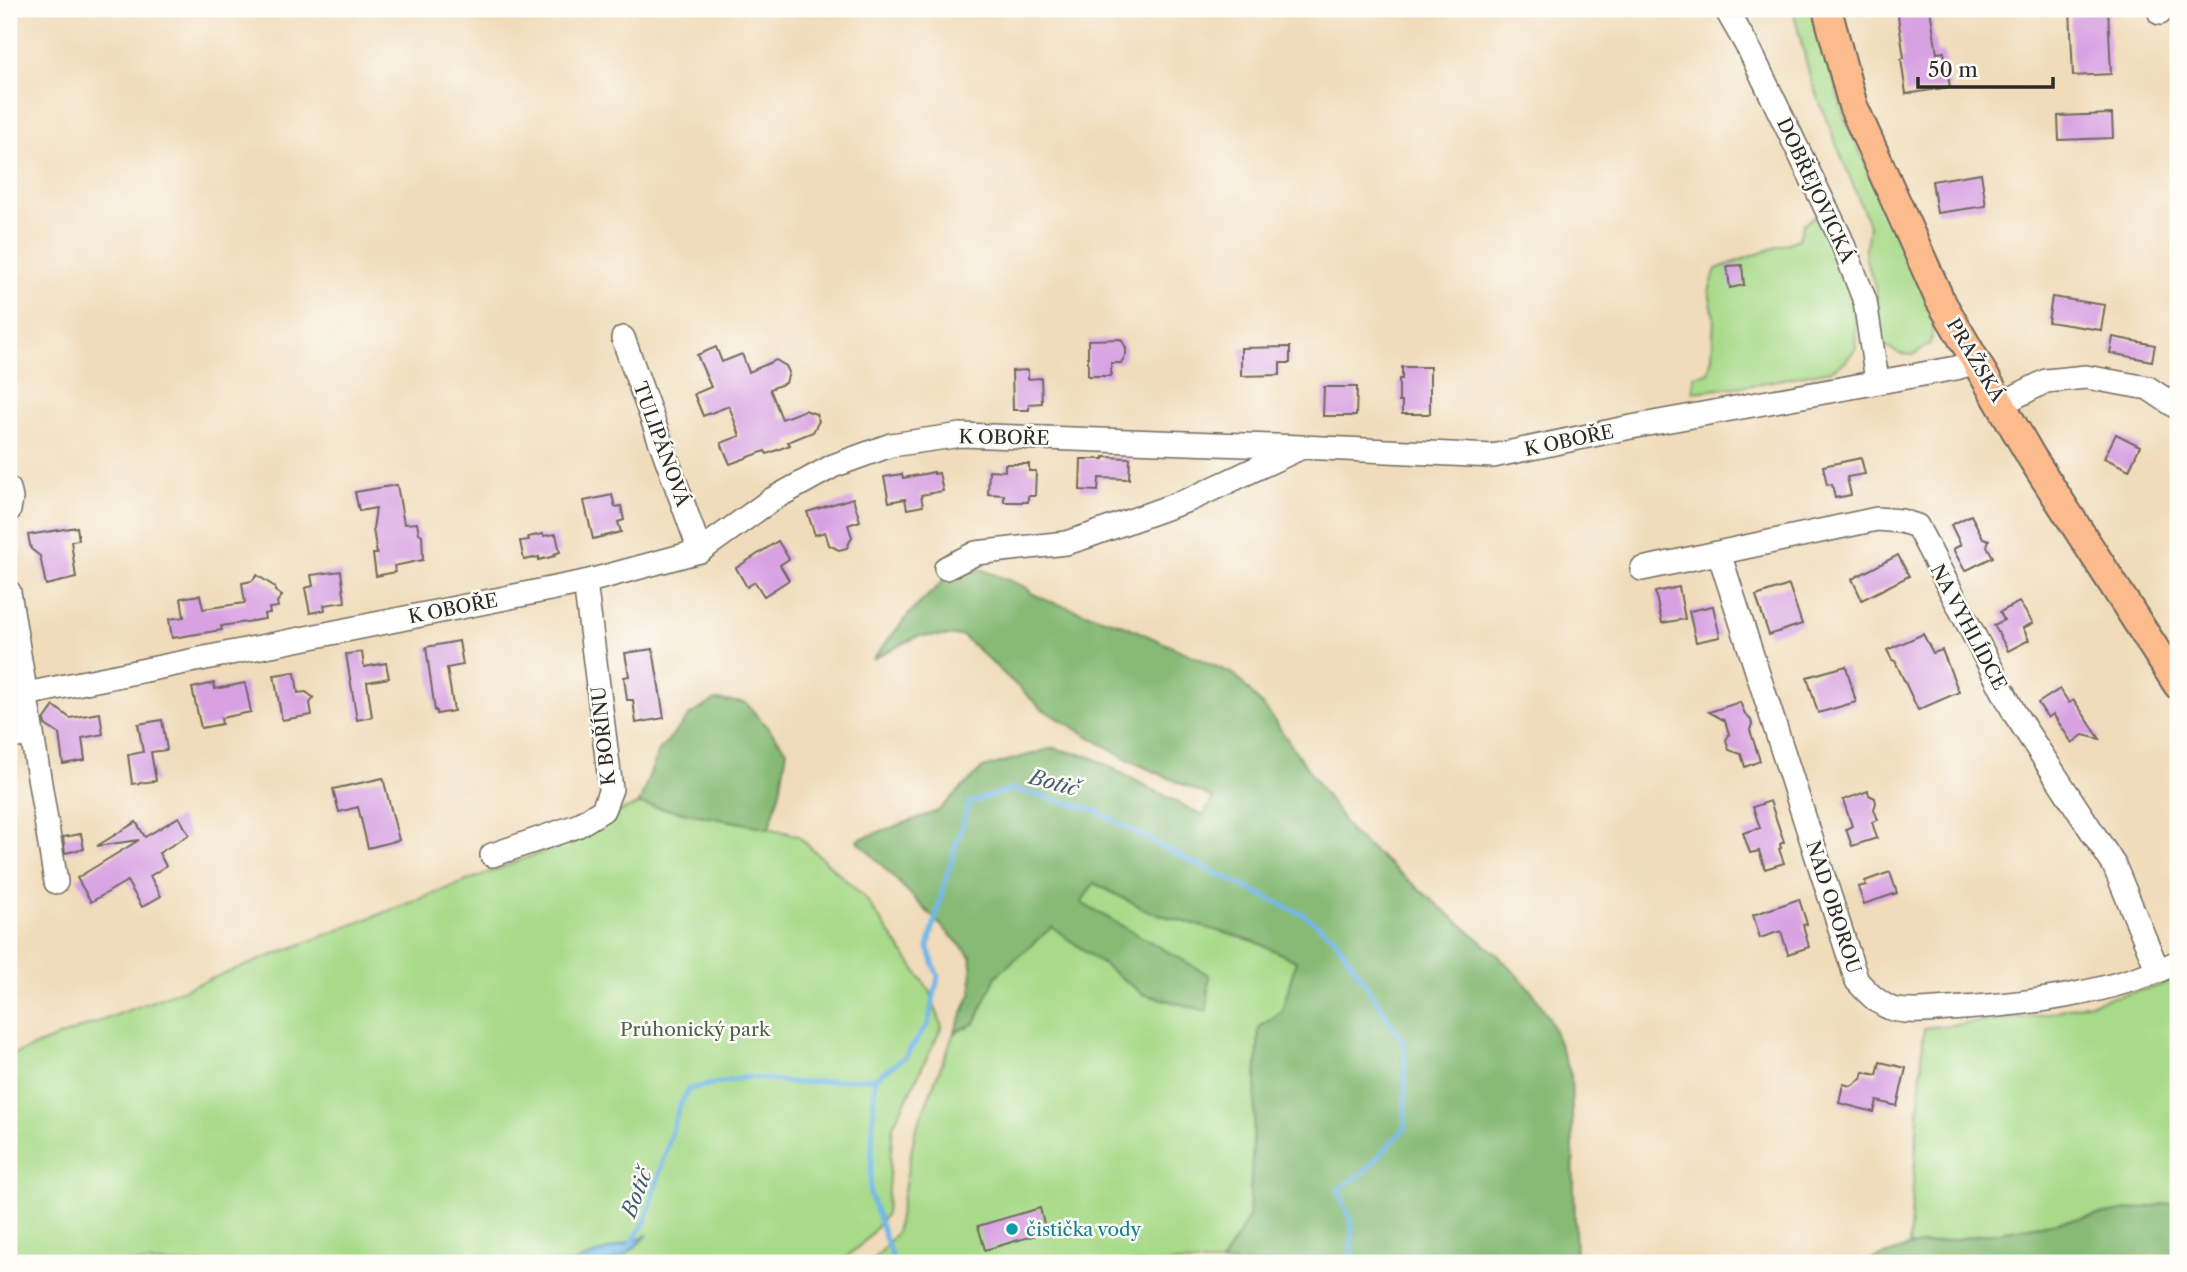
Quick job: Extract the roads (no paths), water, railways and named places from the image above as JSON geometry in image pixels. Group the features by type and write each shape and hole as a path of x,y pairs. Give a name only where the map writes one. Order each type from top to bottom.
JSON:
{"main road":[{"name":"PRAŽSKÁ","path":"1827,9 1853,106 1940,300 2032,458 2178,685"}],"street":[{"name":"DOBŘEJOVICKÁ","path":"1726,9 1840,237 1865,301 1877,381"},
{"name":"TULIPÁNOVÁ","path":"623,338 700,551"},
{"name":"K OBOŘE","path":"26,694 585,582 700,551 771,500 833,466 891,445 961,435 1493,456 1976,362"},
{"path":"2001,404 2046,381 2086,377 2178,391"},
{"path":"2148,388 2178,408"},
{"path":"946,568 976,552 1066,543 1088,536 1191,499 1302,447"},
{"path":"9,489 9,510"},
{"name":"NA VYHLÍDCE","path":"1642,569 1877,519 1901,521 1917,526 2015,714 2114,865 2168,967"},
{"name":"NAD OBOROU","path":"1719,553 1857,981 1873,998 1892,1009 1993,1006 2081,994 2168,967"},
{"name":"K BOŘÍNU","path":"492,855 577,826 603,810 611,789 585,582"},
{"path":"9,592 26,694 20,735 56,882"}],"water":[{"path":"648,1235 626,1255 607,1263 573,1263"}],"waterway":[{"name":"Botič","path":"631,1244 646,1220 679,1107 689,1089 748,1077 796,1083 875,1078 905,1057 928,1024 938,977 928,948 969,803 1013,789 1094,810 1174,853 1306,916 1335,938 1405,1044 1405,1128 1365,1171 1338,1190 1352,1225 1351,1263"},
{"path":"875,1078 870,1194 894,1263"}],"place":[{"name":"čistička vody","path":"1012,1229"}],"park label":[{"name":"Průhonický park","path":"695,1029"}]}
